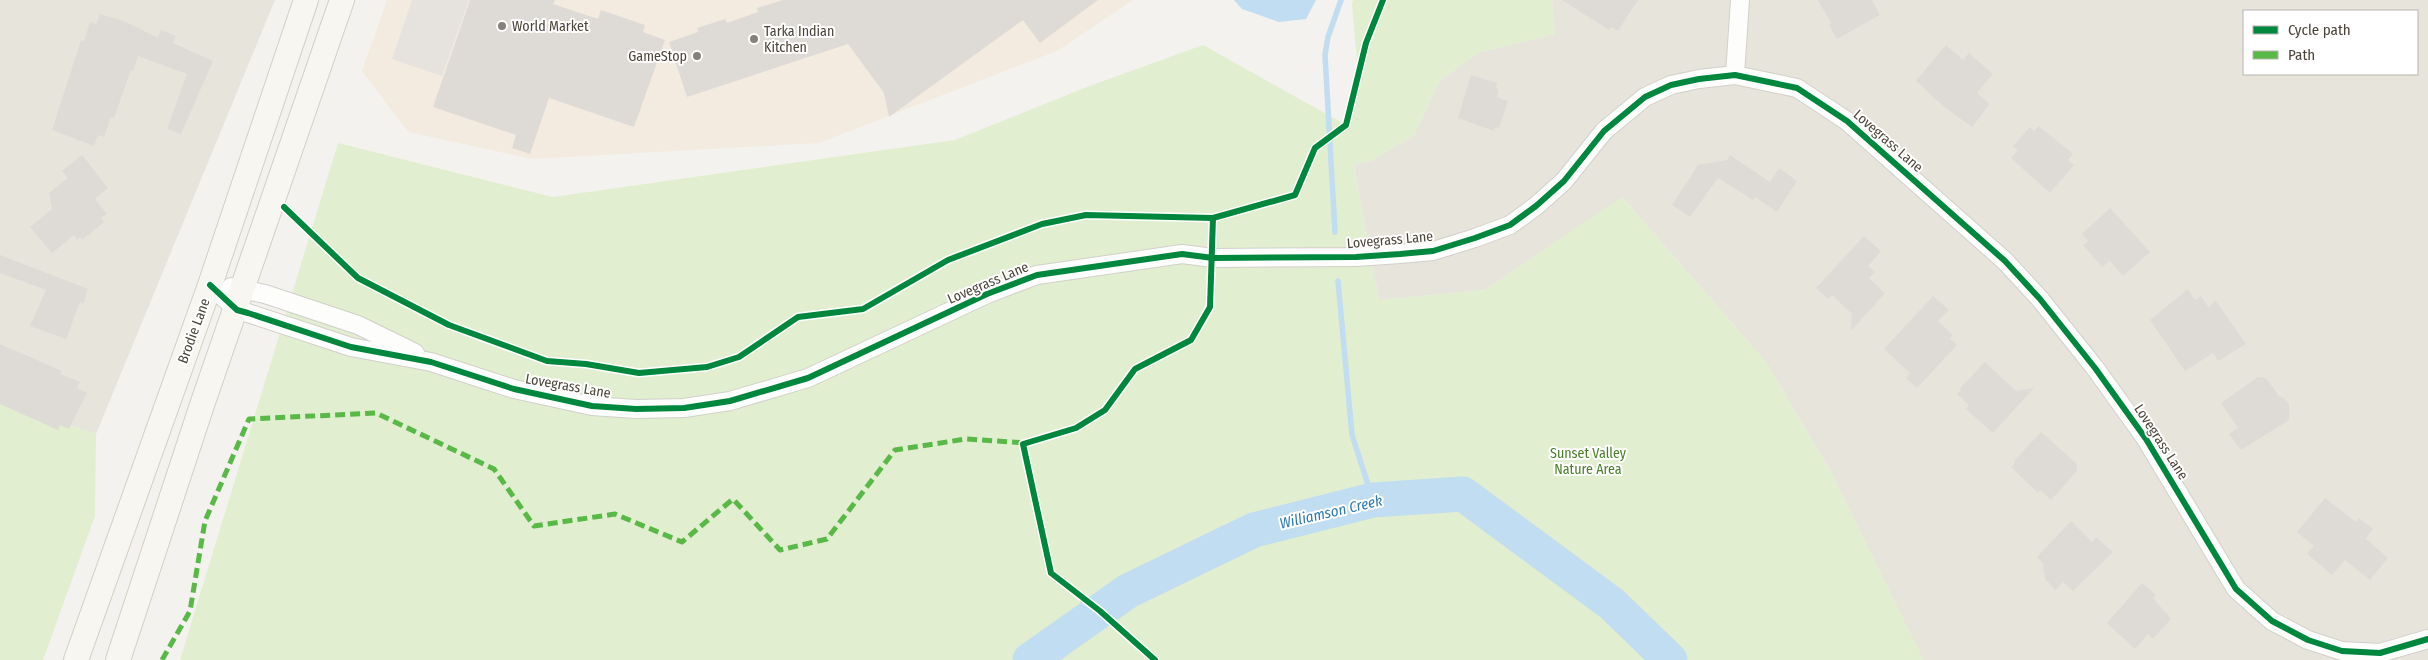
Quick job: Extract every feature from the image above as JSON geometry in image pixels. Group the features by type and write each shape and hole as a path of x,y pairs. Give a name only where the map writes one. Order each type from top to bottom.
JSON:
{"main road":[{"name":"Brodie Lane","path":"76,660 210,285 306,0"},
{"path":"118,660 202,406 342,0"}],"street":[{"path":"1735,75 1740,0"},
{"name":"Lovegrass Lane","path":"210,285 351,347 431,362 514,389 592,406 636,409 684,408 730,401 808,378 987,294 1037,275 1182,254 1213,258 1347,257 1433,251 1475,238 1510,224 1564,181 1604,131 1645,97 1671,85 1735,75 1797,88 1847,122 2005,262 2040,299 2095,368 2146,439 2236,590 2272,621 2308,640 2342,651 2380,653 2428,639"},
{"name":"Lovegrass Lane","path":"240,299 358,325 431,362"}],"shaded area":[{"path":"0,0 275,0 96,434 0,402"},
{"path":"387,0 1133,0 1057,51 819,143 532,159 408,132 362,71"},
{"path":"412,0 469,0 442,76 392,59"},
{"path":"1552,0 2428,0 2428,660 1923,660 1832,474 1766,362 1623,198 1485,290 1379,300 1354,165 1373,160 1414,135 1440,80 1480,52 1555,34"}],"green space":[{"name":"Sunset Valley Nature Area","path":"1353,0 1552,0 1555,34 1480,52 1440,80 1414,135 1373,160 1354,165 1379,300 1485,290 1622,197 1766,362 1832,474 1924,660 180,660 338,143 553,197 955,140 1087,87 1203,45 1346,125 1358,72"},
{"path":"0,402 96,434 95,516 43,660 0,660"}],"water":[{"path":"1234,0 1316,0 1306,19 1279,22 1242,9"}],"building":[{"path":"470,0 555,0 553,4 598,19 601,10 645,25 643,32 665,40 634,127 549,98 530,154 512,148 516,135 433,107"},
{"path":"783,0 1098,0 1040,43 1023,20 889,117 884,93 848,44 687,97 669,42 698,32 697,28 725,19 727,23 758,12 757,8"},
{"path":"1562,0 1638,0 1618,31 1611,27 1609,30"},
{"path":"1818,0 1872,0 1880,15 1837,39 1829,25 1831,23"},
{"path":"100,14 124,21 158,38 161,30 176,36 173,43 213,61 181,134 167,129 187,74 138,56 114,118 111,117 104,137 98,135 94,146 52,130 81,40 84,41 90,22 96,24"},
{"path":"1946,45 1963,60 1969,53 1993,74 1977,93 1990,104 1972,127 1943,106 1916,81"},
{"path":"1471,75 1497,83 1496,88 1499,89 1497,97 1508,101 1499,128 1495,127 1494,131 1458,118"},
{"path":"2039,126 2073,154 2068,160 2074,165 2050,193 2011,158 2018,150 2013,146 2030,127 2034,131"},
{"path":"82,155 108,188 95,199 107,214 101,218 104,222 82,240 80,237 77,240 74,235 52,253 30,227 52,209 49,193 68,178 62,171"},
{"path":"1730,155 1770,182 1779,168 1797,181 1777,212 1755,197 1753,200 1718,178 1690,217 1672,205 1698,165 1727,160"},
{"path":"2110,208 2150,252 2123,276 2110,261 2102,267 2083,245 2088,241 2082,234"},
{"path":"1864,236 1881,251 1868,266 1875,272 1869,278 1885,293 1851,331 1852,314 1832,295 1828,299 1816,288"},
{"path":"0,255 88,289 83,304 80,302 66,339 30,326 46,290 0,273"},
{"path":"2188,289 2195,300 2201,296 2208,307 2216,301 2246,344 2218,361 2213,353 2185,371 2150,320"},
{"path":"1933,296 1949,310 1938,321 1953,335 1950,339 1957,345 1917,388 1906,378 1910,373 1884,349"},
{"path":"0,344 62,371 60,374 80,382 77,388 87,393 69,429 60,425 58,430 0,404"},
{"path":"1985,362 2016,391 2034,388 1993,433 1966,409 1969,405 1957,394 1961,390 1960,388"},
{"path":"2258,377 2266,378 2279,396 2284,398 2289,404 2289,420 2241,450 2229,434 2238,428 2221,403"},
{"path":"2041,432 2076,463 2077,471 2051,500 2040,490 2038,493 2011,467 2015,463 2014,461"},
{"path":"2325,498 2356,522 2359,518 2373,529 2366,539 2388,558 2370,580 2345,560 2332,575 2307,554 2314,546 2297,532"},
{"path":"2071,521 2092,542 2096,537 2113,552 2073,591 2063,582 2056,590 2045,579 2043,563 2037,557"},
{"path":"2142,583 2156,595 2153,598 2171,619 2153,639 2148,634 2135,649 2107,623"}],"waterway":[{"path":"1335,232 1325,55 1328,37 1341,0"},
{"path":"1338,281 1352,435 1373,500"},
{"name":"Williamson Creek","path":"1030,660 1128,591 1254,530 1373,500 1463,494 1612,604 1670,660"}],"marked path":[{"path":"162,660 190,611 205,521 249,419 376,413 494,469 534,526 615,514 682,542 733,499 780,550 827,539 895,450 966,439 1026,443"}],"cycle path":[{"path":"1155,660 1100,611 1051,573 1023,444 1076,428 1105,410 1135,369 1191,340 1210,307 1213,218 1295,195 1315,148 1346,125 1366,43 1383,0"},
{"path":"210,285 237,310 351,347 431,362 514,389 592,406 636,409 684,408 730,401 808,378 987,294 1037,275 1182,254 1213,258 1356,257 1400,254 1433,251 1475,238 1510,225 1536,206 1564,181 1604,131 1645,97 1671,85 1699,79 1735,75 1797,88 1847,121 2005,261 2040,299 2095,368 2146,439 2236,589 2272,621 2308,640 2342,651 2380,653 2428,639"},
{"path":"284,207 358,278 449,325 547,361 586,364 639,373 707,367 739,357 798,317 863,309 948,260 1042,224 1086,215 1213,218"}],"place":[{"name":"World Market","path":"502,26"},
{"name":"Tarka Indian Kitchen","path":"754,39"},
{"name":"GameStop","path":"697,56"}]}
